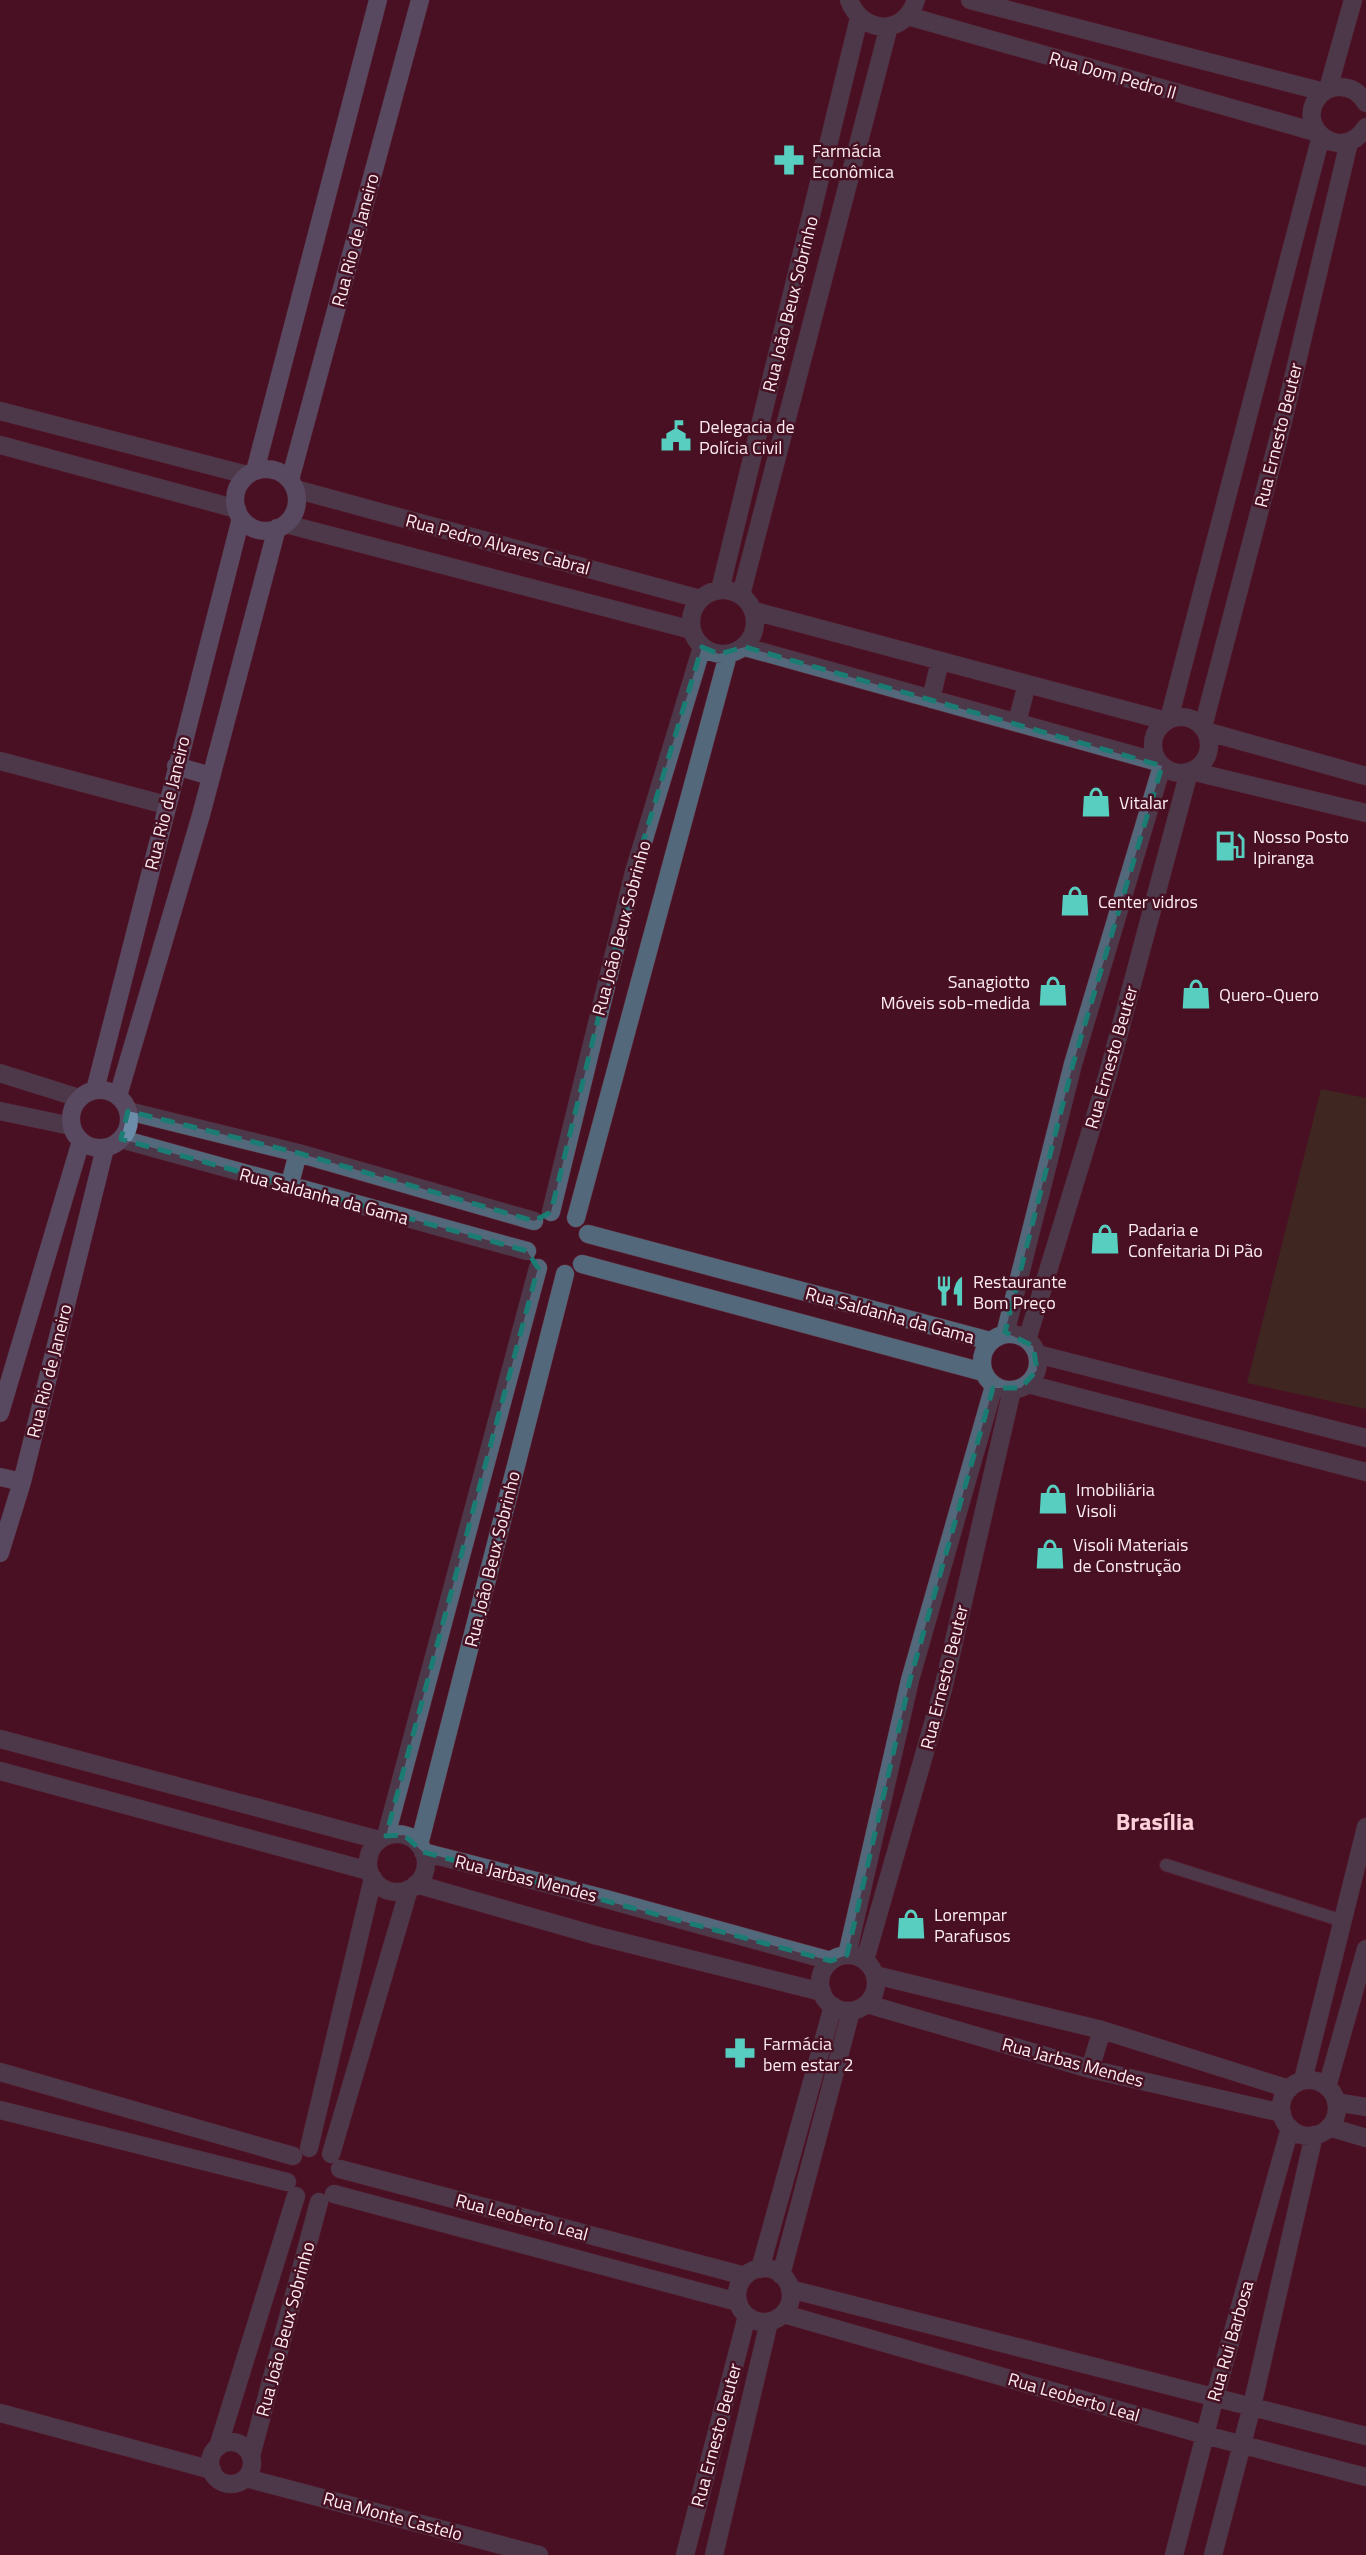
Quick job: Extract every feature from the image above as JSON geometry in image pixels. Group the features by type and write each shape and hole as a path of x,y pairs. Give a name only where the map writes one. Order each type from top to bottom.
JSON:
{"main road":[{"path":"251,473 274,470 292,485 296,508 281,526 267,531 248,525 239,513 237,490 251,473 379,0"},
{"name":"Rua Rio de Janeiro","path":"292,485 420,0"},
{"name":"Rua Rio de Janeiro","path":"87,1094 166,805 239,513"},
{"name":"Rua Rio de Janeiro","path":"123,1104 281,526"},
{"path":"176,766 211,776"},
{"path":"103,1090 123,1104 127,1131 113,1144 96,1148 76,1134 71,1116 87,1094 103,1090"},
{"name":"Rua Rio de Janeiro","path":"0,1413 76,1134"},
{"name":"Rua Rio de Janeiro","path":"0,1553 22,1482 113,1144"},
{"path":"0,1477 22,1482"}],"street":[{"path":"849,0 859,18 878,26 889,26 912,8"},
{"name":"Rua Dom Pedro II","path":"970,0 1326,90 1335,87 1351,89 1365,97"},
{"path":"1326,90 1353,0"},
{"name":"Rua Dom Pedro II","path":"912,8 1320,135 1335,143 1359,138"},
{"name":"Rua João Beux Sobrinho","path":"720,590 859,18"},
{"name":"Rua João Beux Sobrinho","path":"741,595 889,26"},
{"name":"Rua Ernesto Beuter","path":"1167,720 1320,135 1312,116 1313,107 1326,90"},
{"name":"Rua Ernesto Beuter","path":"1204,729 1359,138"},
{"path":"0,411 251,473"},
{"path":"0,445 239,513"},
{"name":"Rua Pedro Alvares Cabral","path":"292,485 701,599"},
{"name":"Rua Pedro Alvares Cabral","path":"281,526 692,630"},
{"path":"754,611 755,631 745,647 728,654 710,652 702,647 692,630 694,608 701,599 720,590 741,595 754,611 1167,720"},
{"name":"Rua João Beux Sobrinho","path":"551,1212 634,872 702,647"},
{"path":"745,647 1017,722 1160,764 1179,773 1190,771 1202,764 1208,755 1209,740 1204,729 1194,720 1180,716 1167,720 1158,727 1153,739 1153,753 1160,764"},
{"name":"Rua João Beux Sobrinho","path":"576,1218 728,654"},
{"path":"931,699 940,661"},
{"path":"1017,722 1027,684"},
{"path":"1204,729 1366,776"},
{"path":"0,761 166,805"},
{"name":"Rua Ernesto Beuter","path":"998,1338 1073,1064 1160,764"},
{"path":"1190,771 1366,813"},
{"name":"Rua Ernesto Beuter","path":"1032,1347 1190,771"},
{"path":"0,1073 87,1094"},
{"name":"Rua Saldanha da Gama","path":"123,1104 534,1222"},
{"path":"0,1111 76,1134"},
{"name":"Rua Saldanha da Gama","path":"113,1144 289,1187 527,1251"},
{"path":"289,1187 298,1153"},
{"path":"559,1211 576,1218 587,1234 587,1254 582,1264 565,1274 537,1268 527,1251 526,1241 534,1222 551,1212 559,1211"},
{"name":"Rua Saldanha da Gama","path":"587,1234 998,1338"},
{"name":"Rua Saldanha da Gama","path":"582,1264 1004,1383 1366,1472"},
{"name":"Rua João Beux Sobrinho","path":"382,1838 537,1268"},
{"name":"Rua João Beux Sobrinho","path":"421,1849 565,1274"},
{"path":"1032,1347 1037,1370 1004,1383 982,1356 998,1338 1013,1334 1032,1347 1366,1438"},
{"name":"Rua Ernesto Beuter","path":"839,1958 910,1680 1004,1383"},
{"name":"Rua Ernesto Beuter","path":"870,1967 943,1689 1004,1383"},
{"path":"0,1739 382,1838 404,1835 421,1849 425,1869 412,1886 336,2161 339,2187 326,2198 310,2203 291,2189 0,2110"},
{"path":"0,1771 371,1875 385,1889 393,1891 412,1886"},
{"path":"1366,1827 1343,1922 1296,2084 1284,2096 1286,2120 1297,2133 1322,2131 1366,2138"},
{"path":"291,2189 286,2172 301,2152 371,1875 369,1854 382,1838"},
{"name":"Rua Jarbas Mendes","path":"421,1849 839,1958"},
{"name":"Rua Jarbas Mendes","path":"412,1886 827,1999"},
{"path":"1322,2131 1335,2119 1332,2094 1366,1949"},
{"path":"753,2272 827,1999 822,1975 839,1958 870,1967 876,1991 859,2008 786,2282 789,2306 776,2318 754,2320 742,2309 740,2284 753,2272 767,2268 786,2282"},
{"name":"Rua Jarbas Mendes","path":"870,1967 1296,2084"},
{"path":"827,1999 859,2008"},
{"name":"Rua Jarbas Mendes","path":"859,2008 1286,2120"},
{"path":"1090,2069 1102,2030"},
{"path":"0,2072 301,2152 324,2150 336,2161"},
{"path":"1296,2084 1312,2080 1332,2094 1366,2107"},
{"name":"Rua Rui Barbosa","path":"1174,2555 1286,2120"},
{"name":"Rua Rui Barbosa","path":"1213,2555 1322,2131"},
{"name":"Rua Leoberto Leal","path":"336,2161 753,2272"},
{"name":"Rua João Beux Sobrinho","path":"218,2447 291,2189"},
{"name":"Rua João Beux Sobrinho","path":"251,2456 326,2198"},
{"name":"Rua Leoberto Leal","path":"326,2198 742,2309"},
{"name":"Rua Leoberto Leal","path":"786,2282 1366,2436"},
{"name":"Rua Ernesto Beuter","path":"685,2555 742,2309"},
{"name":"Rua Ernesto Beuter","path":"714,2555 776,2318"},
{"name":"Rua Leoberto Leal","path":"776,2318 1366,2477"},
{"path":"0,2413 212,2470"},
{"path":"223,2443 237,2443 251,2456 251,2468 246,2478 240,2482 220,2481 212,2470 211,2458 223,2443"},
{"name":"Rua Monte Castelo","path":"246,2478 539,2555"}],"lane":[{"path":"1166,1865 1343,1922"}],"highlighted area":[{"path":"702,647 719,654 745,647 1162,766 1073,1064 1005,1332 1033,1346 1037,1370 1021,1388 993,1388 910,1680 847,1955 831,1961 423,1852 404,1835 386,1836 538,1268 527,1251 121,1139 128,1111 298,1153 534,1221 551,1212 634,872"}],"green space":[{"path":"1321,1089 1366,1098 1366,1409 1247,1383"}],"place":[{"name":"Farmácia Econômica","path":"789,160"},
{"name":"Delegacia de Polícia Civil","path":"676,436"},
{"name":"Vitalar","path":"1096,802"},
{"name":"Nosso Posto Ipiranga","path":"1230,846"},
{"name":"Center vidros","path":"1075,901"},
{"name":"Sanagiotto Móveis sob-medida","path":"1053,991"},
{"name":"Quero-Quero","path":"1196,994"},
{"name":"Padaria e Confeitaria Di Pão","path":"1105,1239"},
{"name":"Restaurante Bom Preço","path":"950,1291"},
{"name":"Imobiliária Visoli","path":"1053,1499"},
{"name":"Visoli Materiais de Construção","path":"1050,1554"},
{"name":"Lorempar Parafusos","path":"911,1924"},
{"name":"Farmácia bem estar 2","path":"740,2053"}],"district":[{"name":"Brasília","path":"1155,1821"}]}
